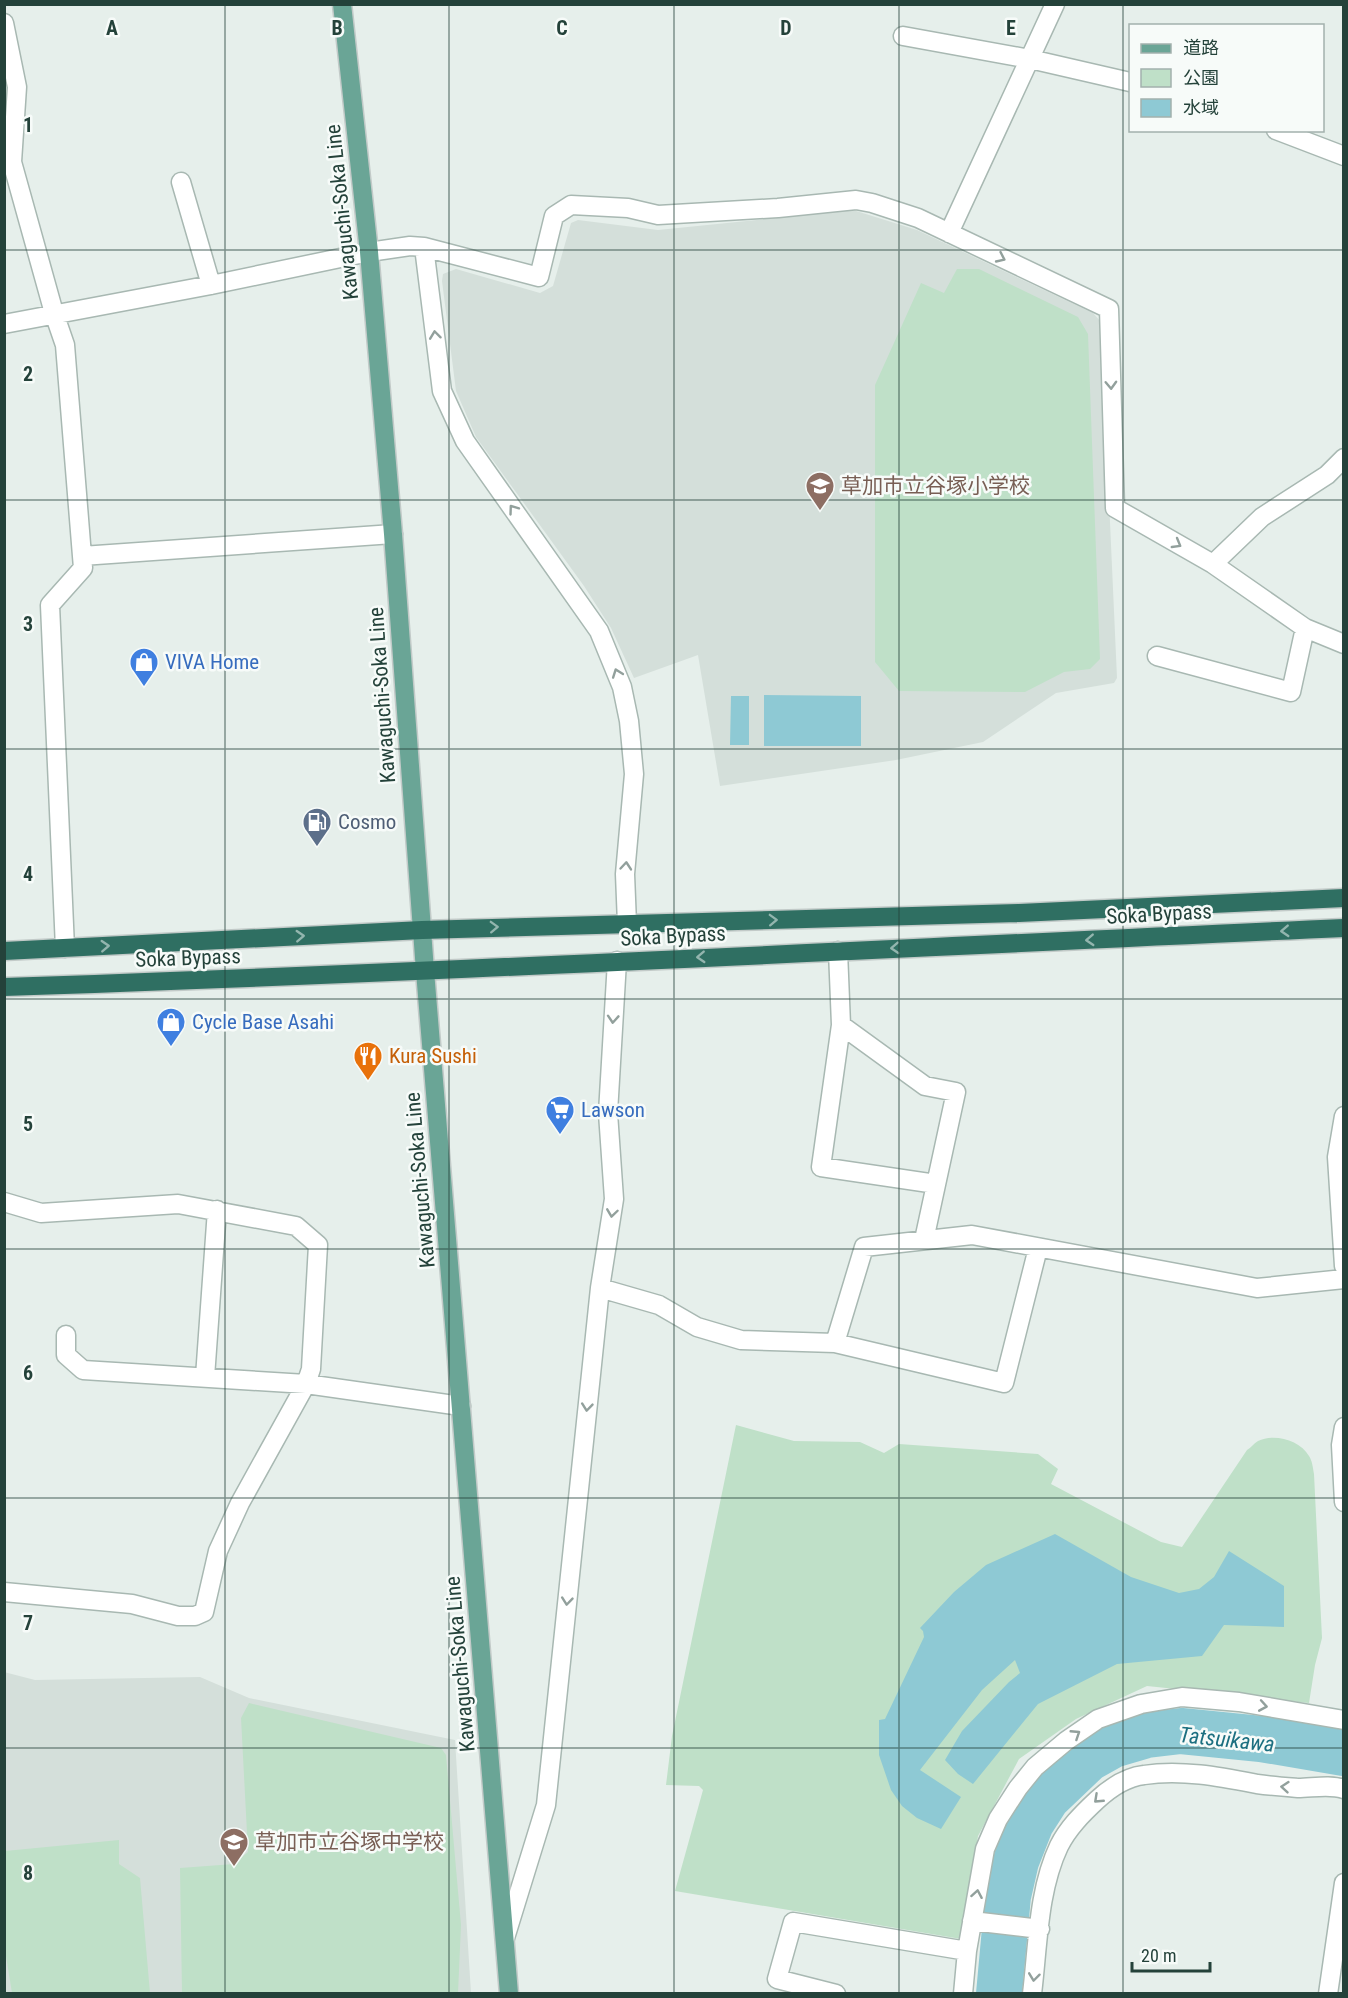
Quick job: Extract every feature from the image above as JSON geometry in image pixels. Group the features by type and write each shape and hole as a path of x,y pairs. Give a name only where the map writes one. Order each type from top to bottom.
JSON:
{"highway":[{"name":"Soka Bypass","path":"4,951 422,930 1019,913 1344,898"},
{"name":"Soka Bypass","path":"4,987 425,971 1344,928"}],"main road":[{"name":"Kawaguchi-Soka Line","path":"342,4 369,252 393,534 425,971 509,1994"}],"street":[{"path":"949,233 1055,4"},
{"path":"4,23 18,87 12,162 65,345 83,568 50,605 65,948"},
{"path":"903,36 1030,59 1129,82"},
{"path":"1281,132 1344,156"},
{"path":"182,182 211,285"},
{"path":"4,324 369,252 410,246 424,247 539,277 554,216 571,205 628,208 658,215 778,208 856,200 872,203 918,218 1109,309 1115,508 1213,564 1305,628 1344,644"},
{"path":"424,247 442,392 465,441 599,631 622,687 629,721 634,774 625,874 627,924"},
{"path":"1213,564 1262,517 1327,475 1344,458"},
{"path":"82,556 393,534"},
{"path":"1157,656 1291,692 1305,628"},
{"path":"838,951 841,1025 821,1167 936,1184"},
{"path":"505,1940 546,1805 600,1288 614,1199 608,1113 617,961"},
{"path":"841,1025 925,1086 956,1092 924,1240"},
{"path":"1344,1116 1337,1157 1344,1266"},
{"path":"4,1202 41,1213 178,1204 296,1226 318,1245 311,1370 306,1384 240,1503 218,1551 204,1612 195,1616 178,1616 132,1604 4,1592"},
{"path":"206,1377 217,1210"},
{"path":"835,1343 864,1247 972,1235 1257,1288 1344,1279"},
{"path":"600,1288 659,1305 698,1327 741,1340 835,1343 1004,1383 1038,1248"},
{"path":"66,1335 66,1355 83,1370 306,1384 461,1406"},
{"path":"1344,1427 1341,1445 1344,1502"},
{"path":"963,1994 967,1951 985,1849 998,1819 1018,1788 1035,1767 1066,1741 1098,1719 1141,1704 1182,1697 1239,1702 1344,1720"},
{"path":"1032,1994 1044,1897 1059,1846 1083,1813 1106,1792 1122,1782 1142,1775 1204,1775 1264,1785 1344,1789"},
{"path":"1329,1994 1341,1919 1344,1883"},
{"path":"836,1994 777,1979 792,1922 967,1951"},
{"path":"972,1922 1040,1929"}],"shaded area":[{"name":"草加市立谷塚小学校","path":"853,210 917,230 1093,313 1101,322 1117,678 1114,683 1056,693 983,742 896,760 720,786 698,655 634,678 611,628 584,586 476,437 456,391 443,274 456,269 540,293 553,286 571,223 578,220 658,230"},
{"name":"草加市立谷塚中学校","path":"4,1672 35,1680 200,1677 249,1698 455,1740 471,1993 5,1993"}],"green space":[{"path":"957,269 979,269 1078,317 1088,334 1100,659 1090,669 1064,672 1025,692 899,691 875,662 875,385 921,283 944,293"},
{"path":"736,1425 794,1441 860,1442 884,1453 899,1444 1038,1454 1058,1469 1051,1484 1161,1542 1182,1547 1247,1450 1264,1439 1279,1438 1293,1442 1305,1450 1309,1456 1314,1474 1322,1638 1309,1703 1147,1686 1076,1719 1019,1759 978,1836 961,1939 675,1891 703,1790 699,1786 666,1785 672,1736"},
{"path":"249,1703 441,1748 446,1755 461,1925 458,1993 182,1993 180,1868 234,1864 248,1852 241,1718"},
{"path":"119,1840 119,1864 140,1878 150,1993 12,1993 5,1950 5,1851"}],"water":[{"path":"764,695 861,696 861,746 764,746"},
{"path":"731,696 749,696 749,745 730,745"},
{"path":"1055,1534 1131,1577 1179,1593 1199,1589 1214,1577 1229,1551 1284,1586 1284,1627 1224,1625 1202,1656 1117,1664 1038,1704 973,1784 958,1774 945,1760 962,1731 1020,1673 1015,1660 982,1690 920,1770 961,1797 941,1829 917,1818 902,1806 891,1790 879,1755 879,1720 885,1719 924,1637 920,1628 954,1592 986,1565"}],"waterway":[{"name":"Tatsuikawa","path":"999,1994 1008,1896 1016,1861 1031,1823 1047,1798 1088,1759 1113,1745 1147,1735 1181,1731 1261,1739 1344,1753"}],"place":[{"name":"草加市立谷塚小学校","path":"820,512"},
{"name":"VIVA Home","path":"144,688"},
{"name":"Cosmo","path":"317,848"},
{"name":"Cycle Base Asahi","path":"171,1048"},
{"name":"Kura Sushi","path":"368,1082"},
{"name":"Lawson","path":"560,1136"},
{"name":"草加市立谷塚中学校","path":"234,1868"}]}
